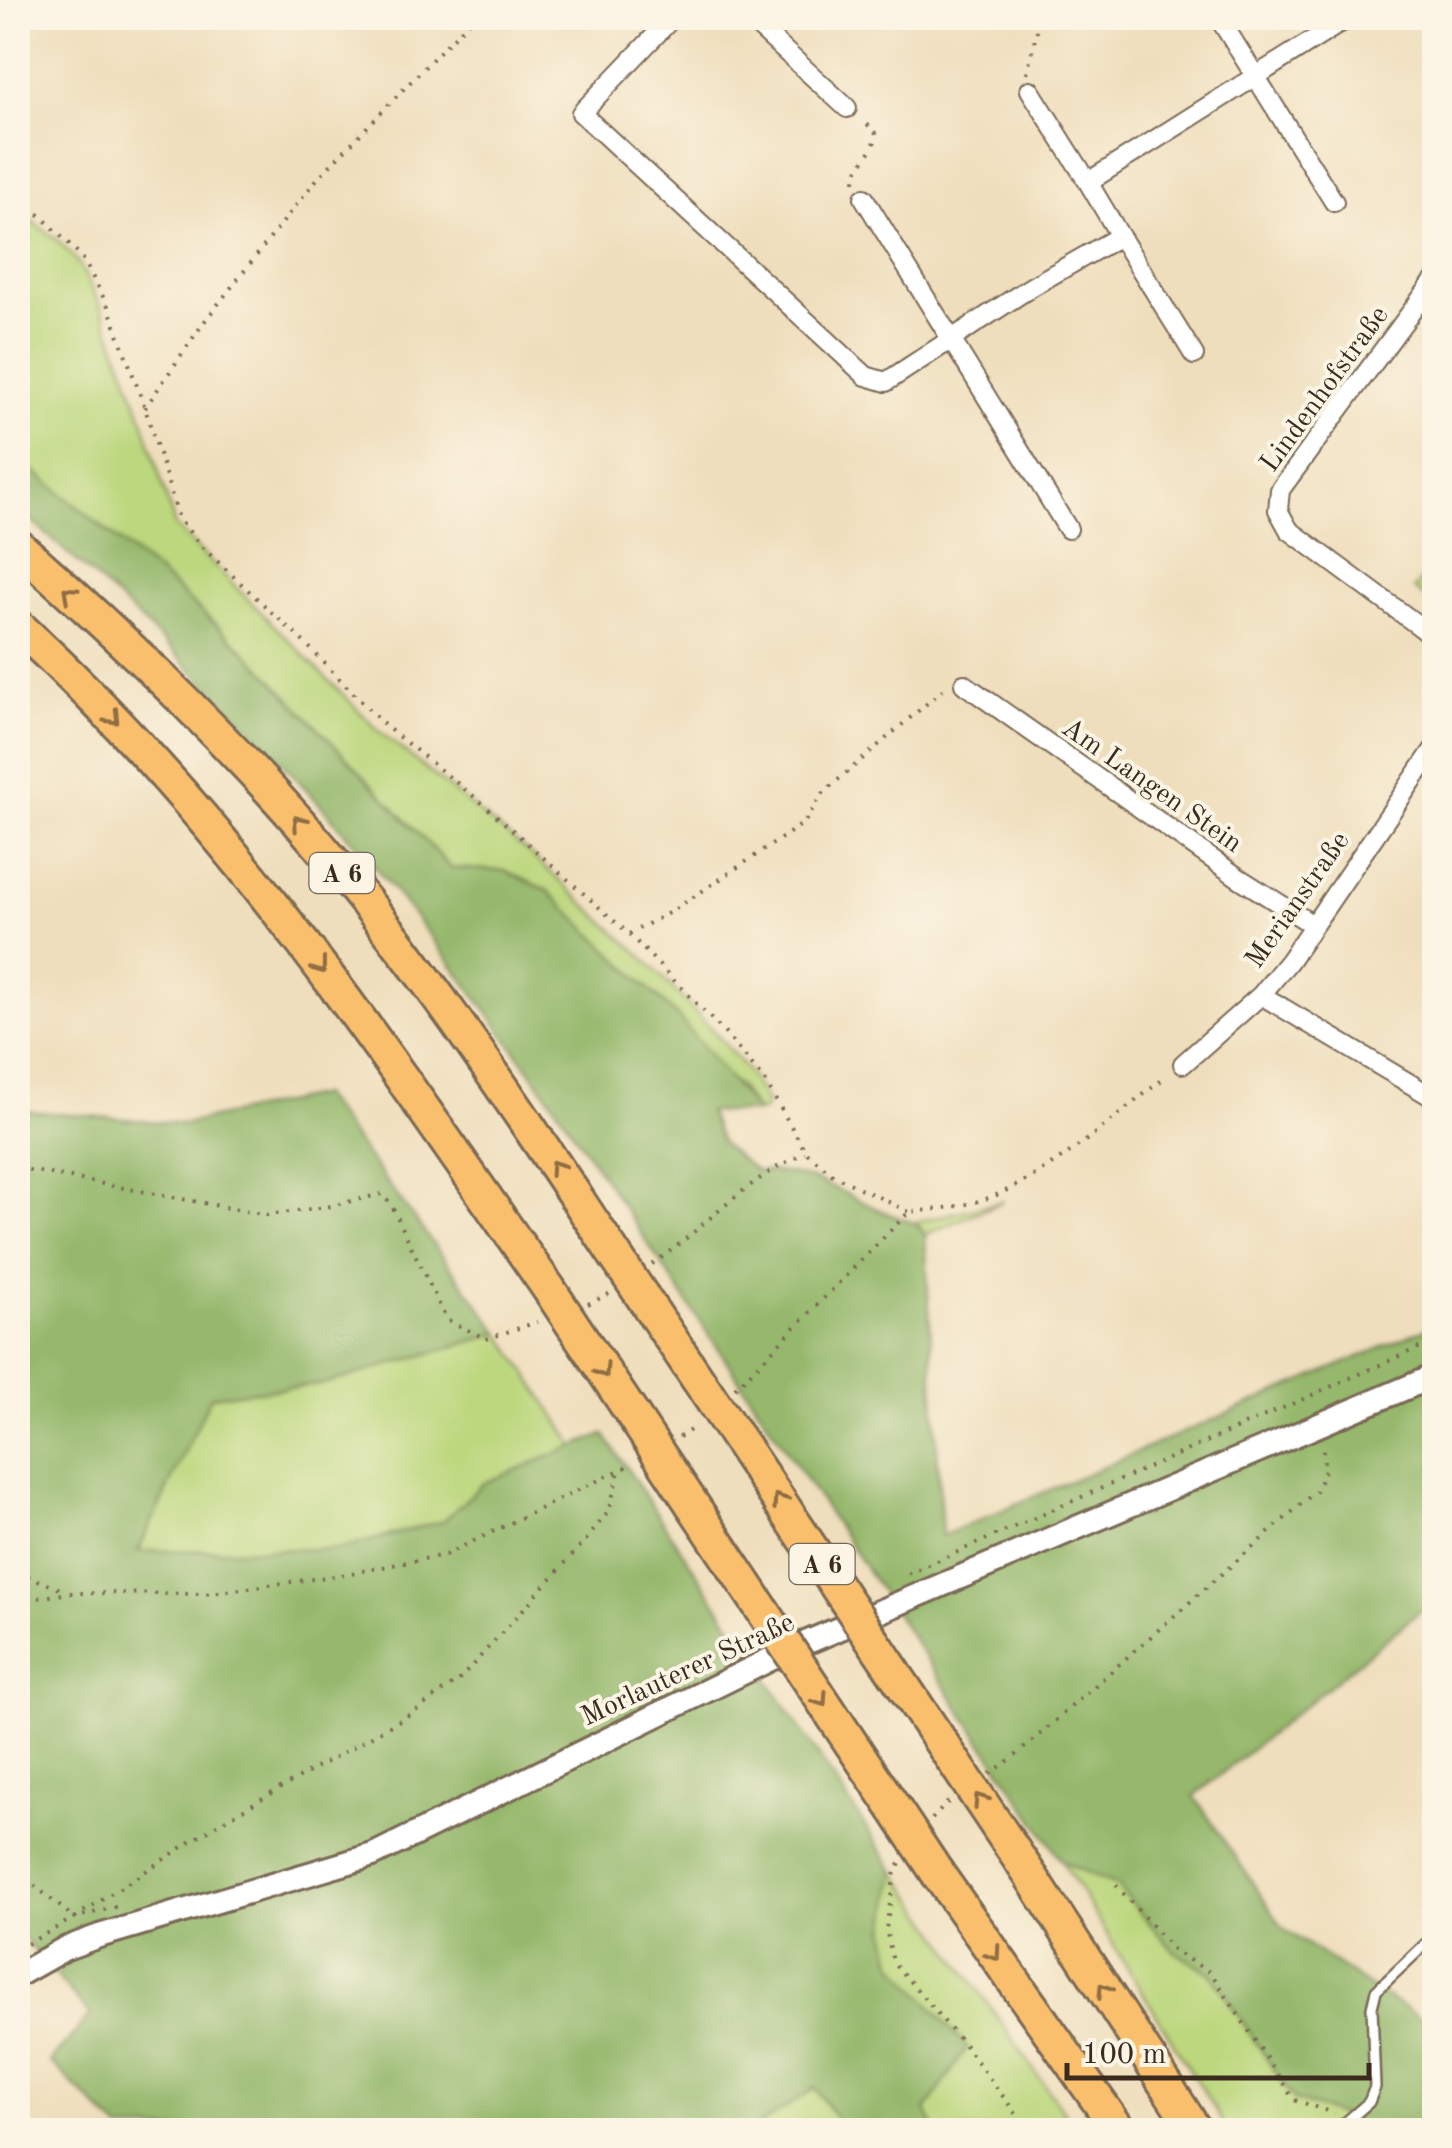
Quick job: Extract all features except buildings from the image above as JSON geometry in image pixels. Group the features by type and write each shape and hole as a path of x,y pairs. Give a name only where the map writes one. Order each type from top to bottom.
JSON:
{"highway":[{"name":"A 6","path":"18,546 236,755 340,870 477,1049 1034,1880 1195,2130"},
{"name":"A 6","path":"18,626 115,718 175,783 250,874 417,1100 545,1305 1119,2130"}],"street":[{"path":"672,18 582,113 866,376 886,382 1031,287 1120,236"},
{"path":"749,18 847,108"},
{"path":"1219,18 1334,202"},
{"path":"1088,182 1348,18"},
{"path":"1030,90 1194,355"},
{"path":"864,198 1068,529"},
{"name":"Lindenhofstraße","path":"1434,282 1280,490 1278,510 1288,530 1434,637"},
{"name":"Am Langen Stein","path":"964,684 1239,878 1314,926"},
{"name":"Merianstraße","path":"1183,1064 1261,995 1314,926 1434,750"},
{"path":"1418,774 1434,786"},
{"path":"1261,995 1434,1098"},
{"name":"Morlauterer Straße","path":"18,1976 64,1949 99,1936 374,1855 789,1650 1434,1376"}],"lane":[{"path":"1337,2130 1354,2119 1375,2087 1372,2008 1376,1991 1434,1936"}],"path":[{"path":"146,408 204,322 317,179 472,18"},
{"path":"1030,18 1038,26 1025,79 1030,90"},
{"path":"847,108 876,133 876,146 857,167 855,182 864,198"},
{"path":"18,207 40,214 82,257 108,306 146,408 179,519 201,546 310,648 384,725 481,802 630,934 763,1078 806,1152 833,1176 909,1212 948,1208 998,1194 1058,1160 1183,1064"},
{"path":"630,934 674,910 804,823 824,792 893,731 946,686 964,684"},
{"path":"643,1270 784,1161 806,1152"},
{"path":"18,1168 266,1215 382,1194 392,1206 446,1319 486,1339 545,1305"},
{"path":"735,1388 909,1212"},
{"path":"587,1304 615,1290"},
{"path":"665,1445 695,1428 708,1414"},
{"path":"984,1778 1014,1757 1316,1492 1324,1470 1321,1424"},
{"path":"18,1601 70,1593 204,1594 445,1555 634,1462"},
{"path":"18,1872 74,1918 221,1822 414,1712 460,1679 586,1540 609,1511 619,1471"},
{"path":"18,1572 70,1593"},
{"path":"929,1824 940,1808 955,1798"},
{"path":"906,1855 895,1871 886,1929 893,1962 967,2048 1028,2130"},
{"path":"1116,1886 1174,1951 1211,1974 1294,2100 1354,2119"}],"green space":[{"path":"18,216 55,238 78,262 102,309 143,419 175,526 380,732 530,854 641,955 749,1073 766,1102 764,1110 757,1112 740,1088 505,871 451,868 247,653 162,576 18,458"},
{"path":"18,458 162,576 247,653 451,868 505,871 547,890 677,1016 757,1112 708,1112 721,1143 755,1171 809,1178 908,1220 920,1229 925,1235 942,1536 1434,1325 1434,1600 1194,1796 1283,1928 1434,2025 1434,2130 1358,2130 1353,2119 1294,2100 1211,1974 1174,1951 1116,1885 1062,1861 553,1102 470,988 383,877 253,732 114,595 18,509"},
{"path":"1434,562 1434,604 1414,589"},
{"path":"321,1095 500,1333 324,1384 211,1396 138,1551 340,1549 443,1521 484,1483 604,1434 895,1871 886,1929 893,1962 967,2048 926,2110 935,2130 844,2130 815,2088 752,2130 120,2130 50,2062 90,2015 18,1932 18,1110 184,1124"},
{"path":"1004,1201 925,1235 916,1222"},
{"path":"500,1333 575,1446 485,1483 443,1521 340,1549 138,1552 210,1396 324,1384"},
{"path":"1062,1861 1116,1885 1174,1951 1211,1973 1294,2100 1354,2119 1358,2130 1227,2130"},
{"path":"895,1871 1076,2130 935,2130 926,2110 966,2048 893,1962 886,1929"},
{"path":"815,2088 844,2130 752,2130"}]}
